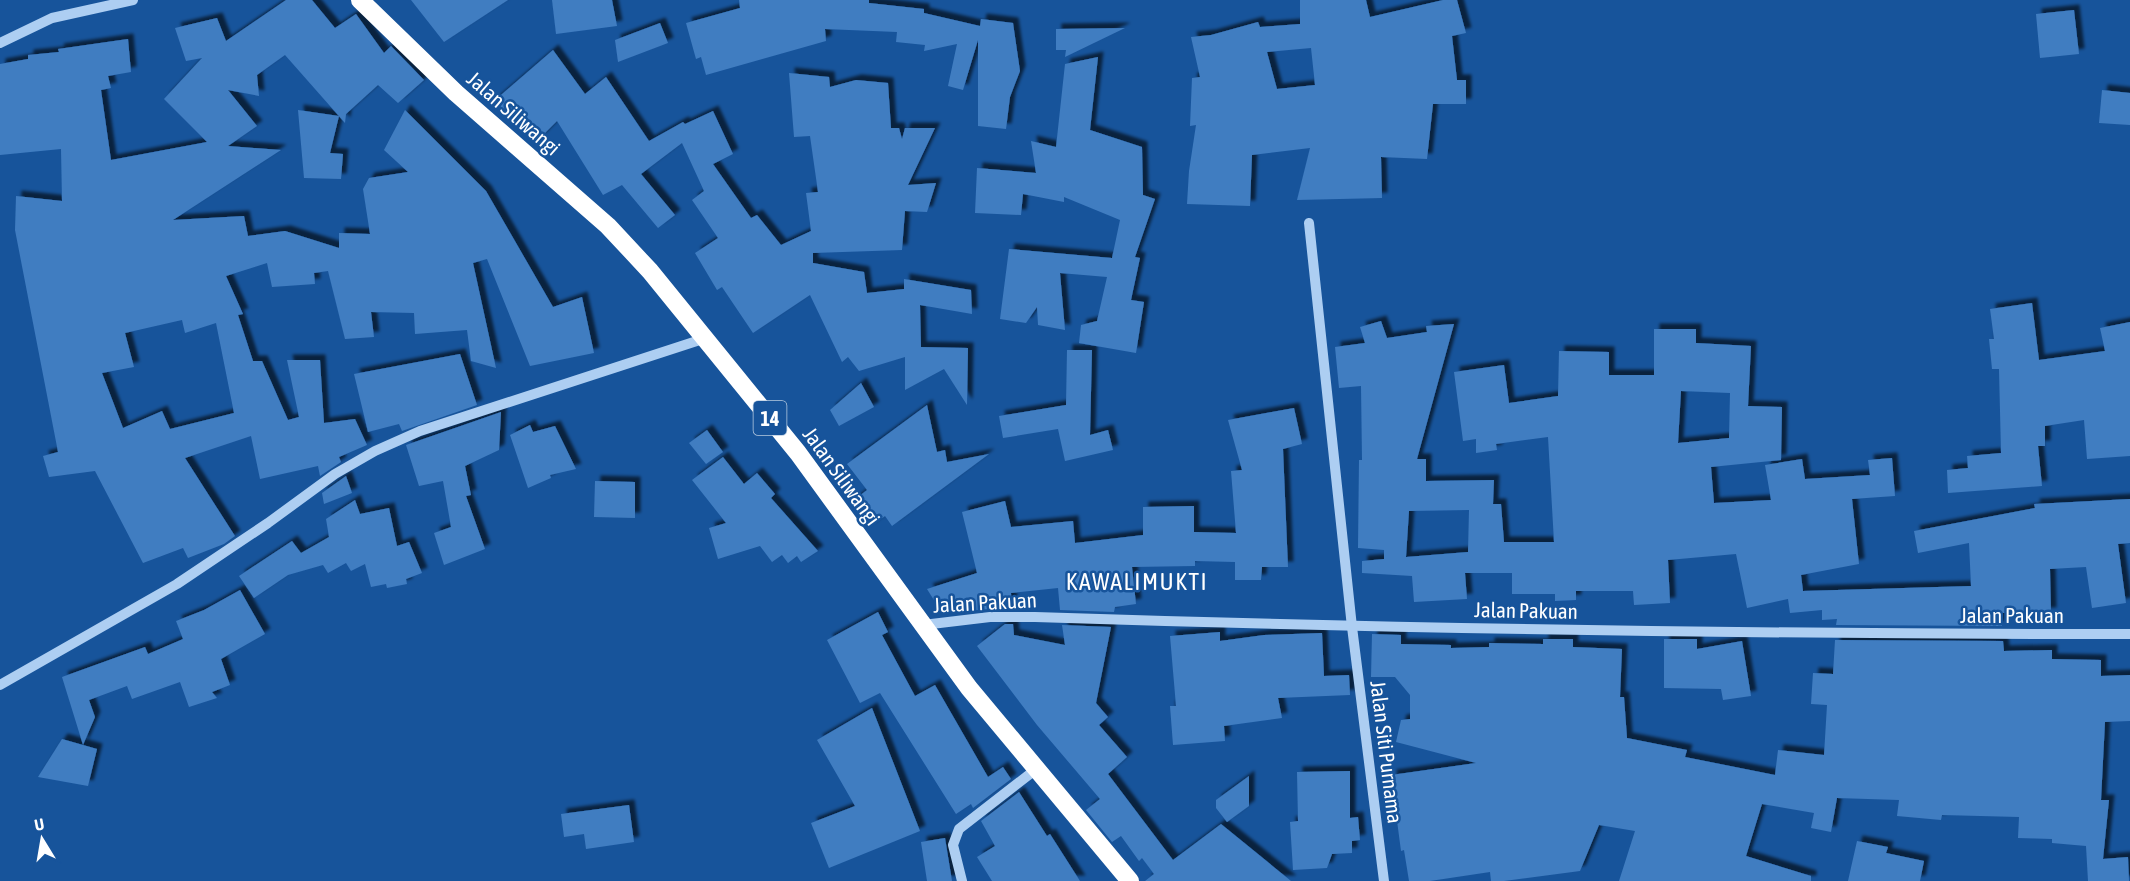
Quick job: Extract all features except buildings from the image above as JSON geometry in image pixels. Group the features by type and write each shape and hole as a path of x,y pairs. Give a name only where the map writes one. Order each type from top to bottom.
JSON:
{"highway":[{"name":"Jalan Siliwangi","path":"360,0 456,93 608,226 706,338 798,453 923,625 1035,770 1130,881"}],"street":[{"path":"0,43 52,18 133,0"},
{"name":"Jalan Siti Purnama","path":"1310,223 1352,627 1384,881"},
{"path":"0,685 177,584 268,523 335,474 375,451 420,431 706,338"},
{"name":"Jalan Pakuan","path":"923,625 990,617 1035,617 1352,627 1870,634 2130,634"},
{"path":"962,881 953,845 959,830 1035,770"}],"district":[{"name":"KAWALIMUKTI","path":"1137,581"}]}
